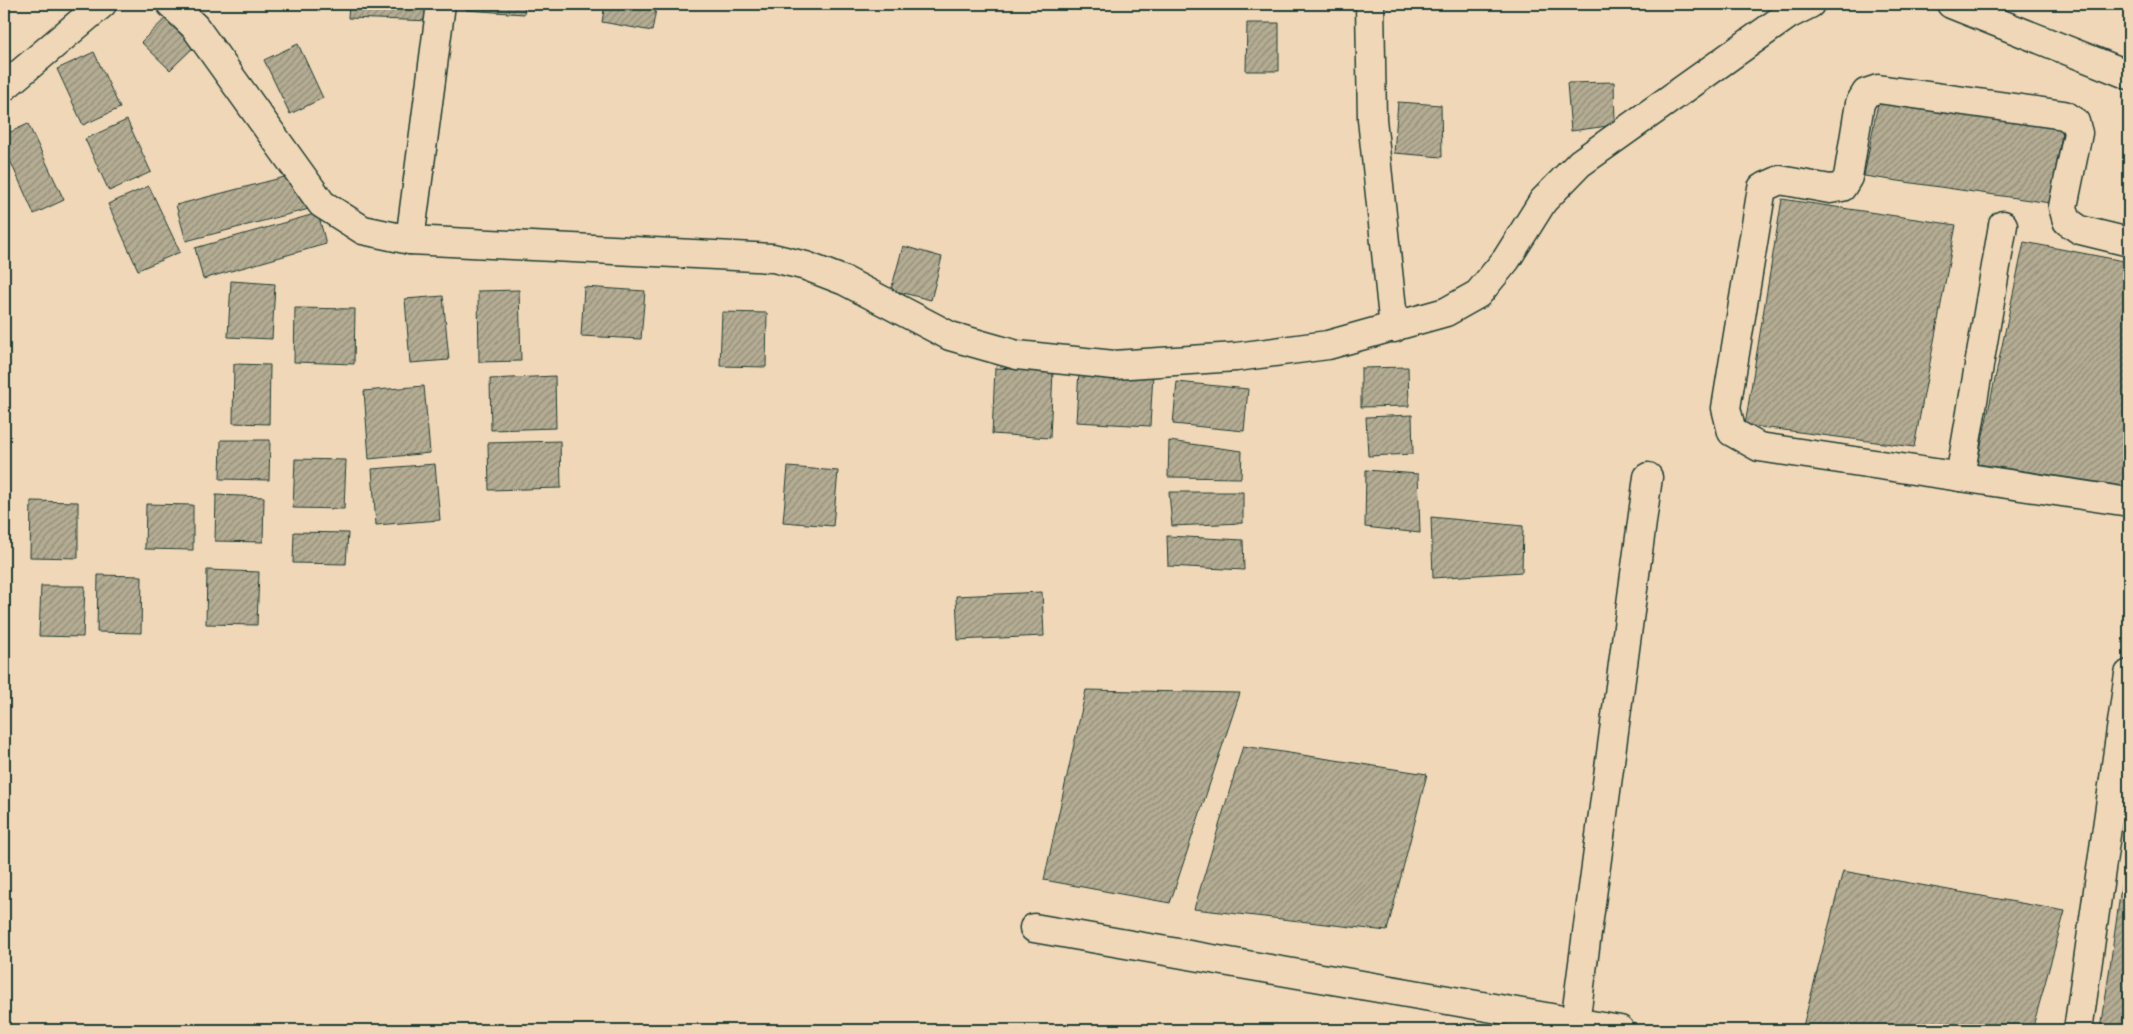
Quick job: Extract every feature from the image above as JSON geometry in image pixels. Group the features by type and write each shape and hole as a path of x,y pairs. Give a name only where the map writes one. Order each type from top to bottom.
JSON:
{"street":[{"path":"4,87 102,4"},
{"path":"171,4 195,27 322,204 363,230 410,240 773,258 806,266 845,281 950,336 1017,355 1114,365 1236,357 1328,345 1446,312 1478,294 1506,260 1543,202 1580,163 1794,8"},
{"path":"410,240 441,4"},
{"path":"1370,4 1372,119 1394,328"},
{"path":"1951,4 2129,75"},
{"path":"2129,242 2080,230 2067,221 2062,207 2078,134 2076,122 2064,114 1878,89 1866,93 1860,102 1848,177 1842,187 1830,189 1780,180 1762,188 1726,408 1732,432 1759,447 2129,502"},
{"path":"1960,477 2003,225"},
{"path":"1575,1023 1648,477"},
{"path":"2078,1030 2129,674"},
{"path":"1034,928 1620,1030"}],"building":[{"path":"349,4 433,4 432,21 348,18"},
{"path":"466,4 525,4 524,14 466,10"},
{"path":"605,4 657,4 652,31 602,22"},
{"path":"171,13 199,42 170,70 141,42"},
{"path":"1247,23 1279,23 1279,71 1246,71"},
{"path":"298,44 323,98 290,114 264,60"},
{"path":"94,52 120,108 83,125 57,69"},
{"path":"1614,82 1615,125 1571,131 1567,83"},
{"path":"1398,102 1441,105 1442,157 1394,153"},
{"path":"1878,103 2063,128 2050,203 1864,176"},
{"path":"127,120 151,172 109,191 85,139"},
{"path":"28,124 64,200 34,214 4,147 4,135"},
{"path":"300,173 309,209 186,241 176,205"},
{"path":"149,186 180,252 138,270 108,204"},
{"path":"1782,199 1956,225 1914,447 1745,425"},
{"path":"318,213 326,244 203,279 195,248"},
{"path":"2024,242 2129,262 2129,487 1977,464"},
{"path":"903,246 942,257 931,300 891,290"},
{"path":"231,281 275,284 272,339 228,337"},
{"path":"584,287 645,291 641,339 581,336"},
{"path":"519,290 521,361 479,362 478,291"},
{"path":"443,296 449,360 410,363 405,299"},
{"path":"295,308 355,309 354,364 294,362"},
{"path":"722,312 767,313 766,367 720,366"},
{"path":"234,364 270,365 269,424 233,423"},
{"path":"1408,367 1409,406 1361,407 1361,368"},
{"path":"995,368 1053,371 1050,438 992,434"},
{"path":"1079,370 1153,374 1150,426 1076,422"},
{"path":"555,376 556,428 491,430 490,379"},
{"path":"1177,382 1248,389 1244,431 1173,424"},
{"path":"424,386 430,453 369,459 364,391"},
{"path":"1412,415 1413,454 1368,456 1366,417"},
{"path":"221,440 270,440 269,480 220,479"},
{"path":"560,441 561,488 489,490 488,443"},
{"path":"1169,441 1242,451 1241,478 1168,477"},
{"path":"295,459 346,460 344,509 293,508"},
{"path":"435,464 440,520 376,525 372,469"},
{"path":"788,467 838,471 833,526 783,522"},
{"path":"1366,470 1418,474 1420,533 1365,527"},
{"path":"1169,492 1243,492 1243,523 1172,526"},
{"path":"216,495 264,497 263,542 215,541"},
{"path":"31,501 78,502 78,558 30,557"},
{"path":"146,504 193,505 193,550 145,549"},
{"path":"1431,517 1523,526 1522,572 1433,578"},
{"path":"294,532 348,533 346,564 293,563"},
{"path":"1167,536 1243,540 1244,570 1168,566"},
{"path":"207,570 259,572 257,625 206,624"},
{"path":"98,575 142,576 141,633 97,632"},
{"path":"41,586 85,586 83,637 39,636"},
{"path":"1042,592 1044,636 958,640 956,596"},
{"path":"1086,690 1240,693 1170,903 1044,880"},
{"path":"1243,746 1427,774 1387,931 1194,909"},
{"path":"2129,831 2129,1030 2101,1030"},
{"path":"1843,871 2065,911 2032,1030 1802,1030"}]}
